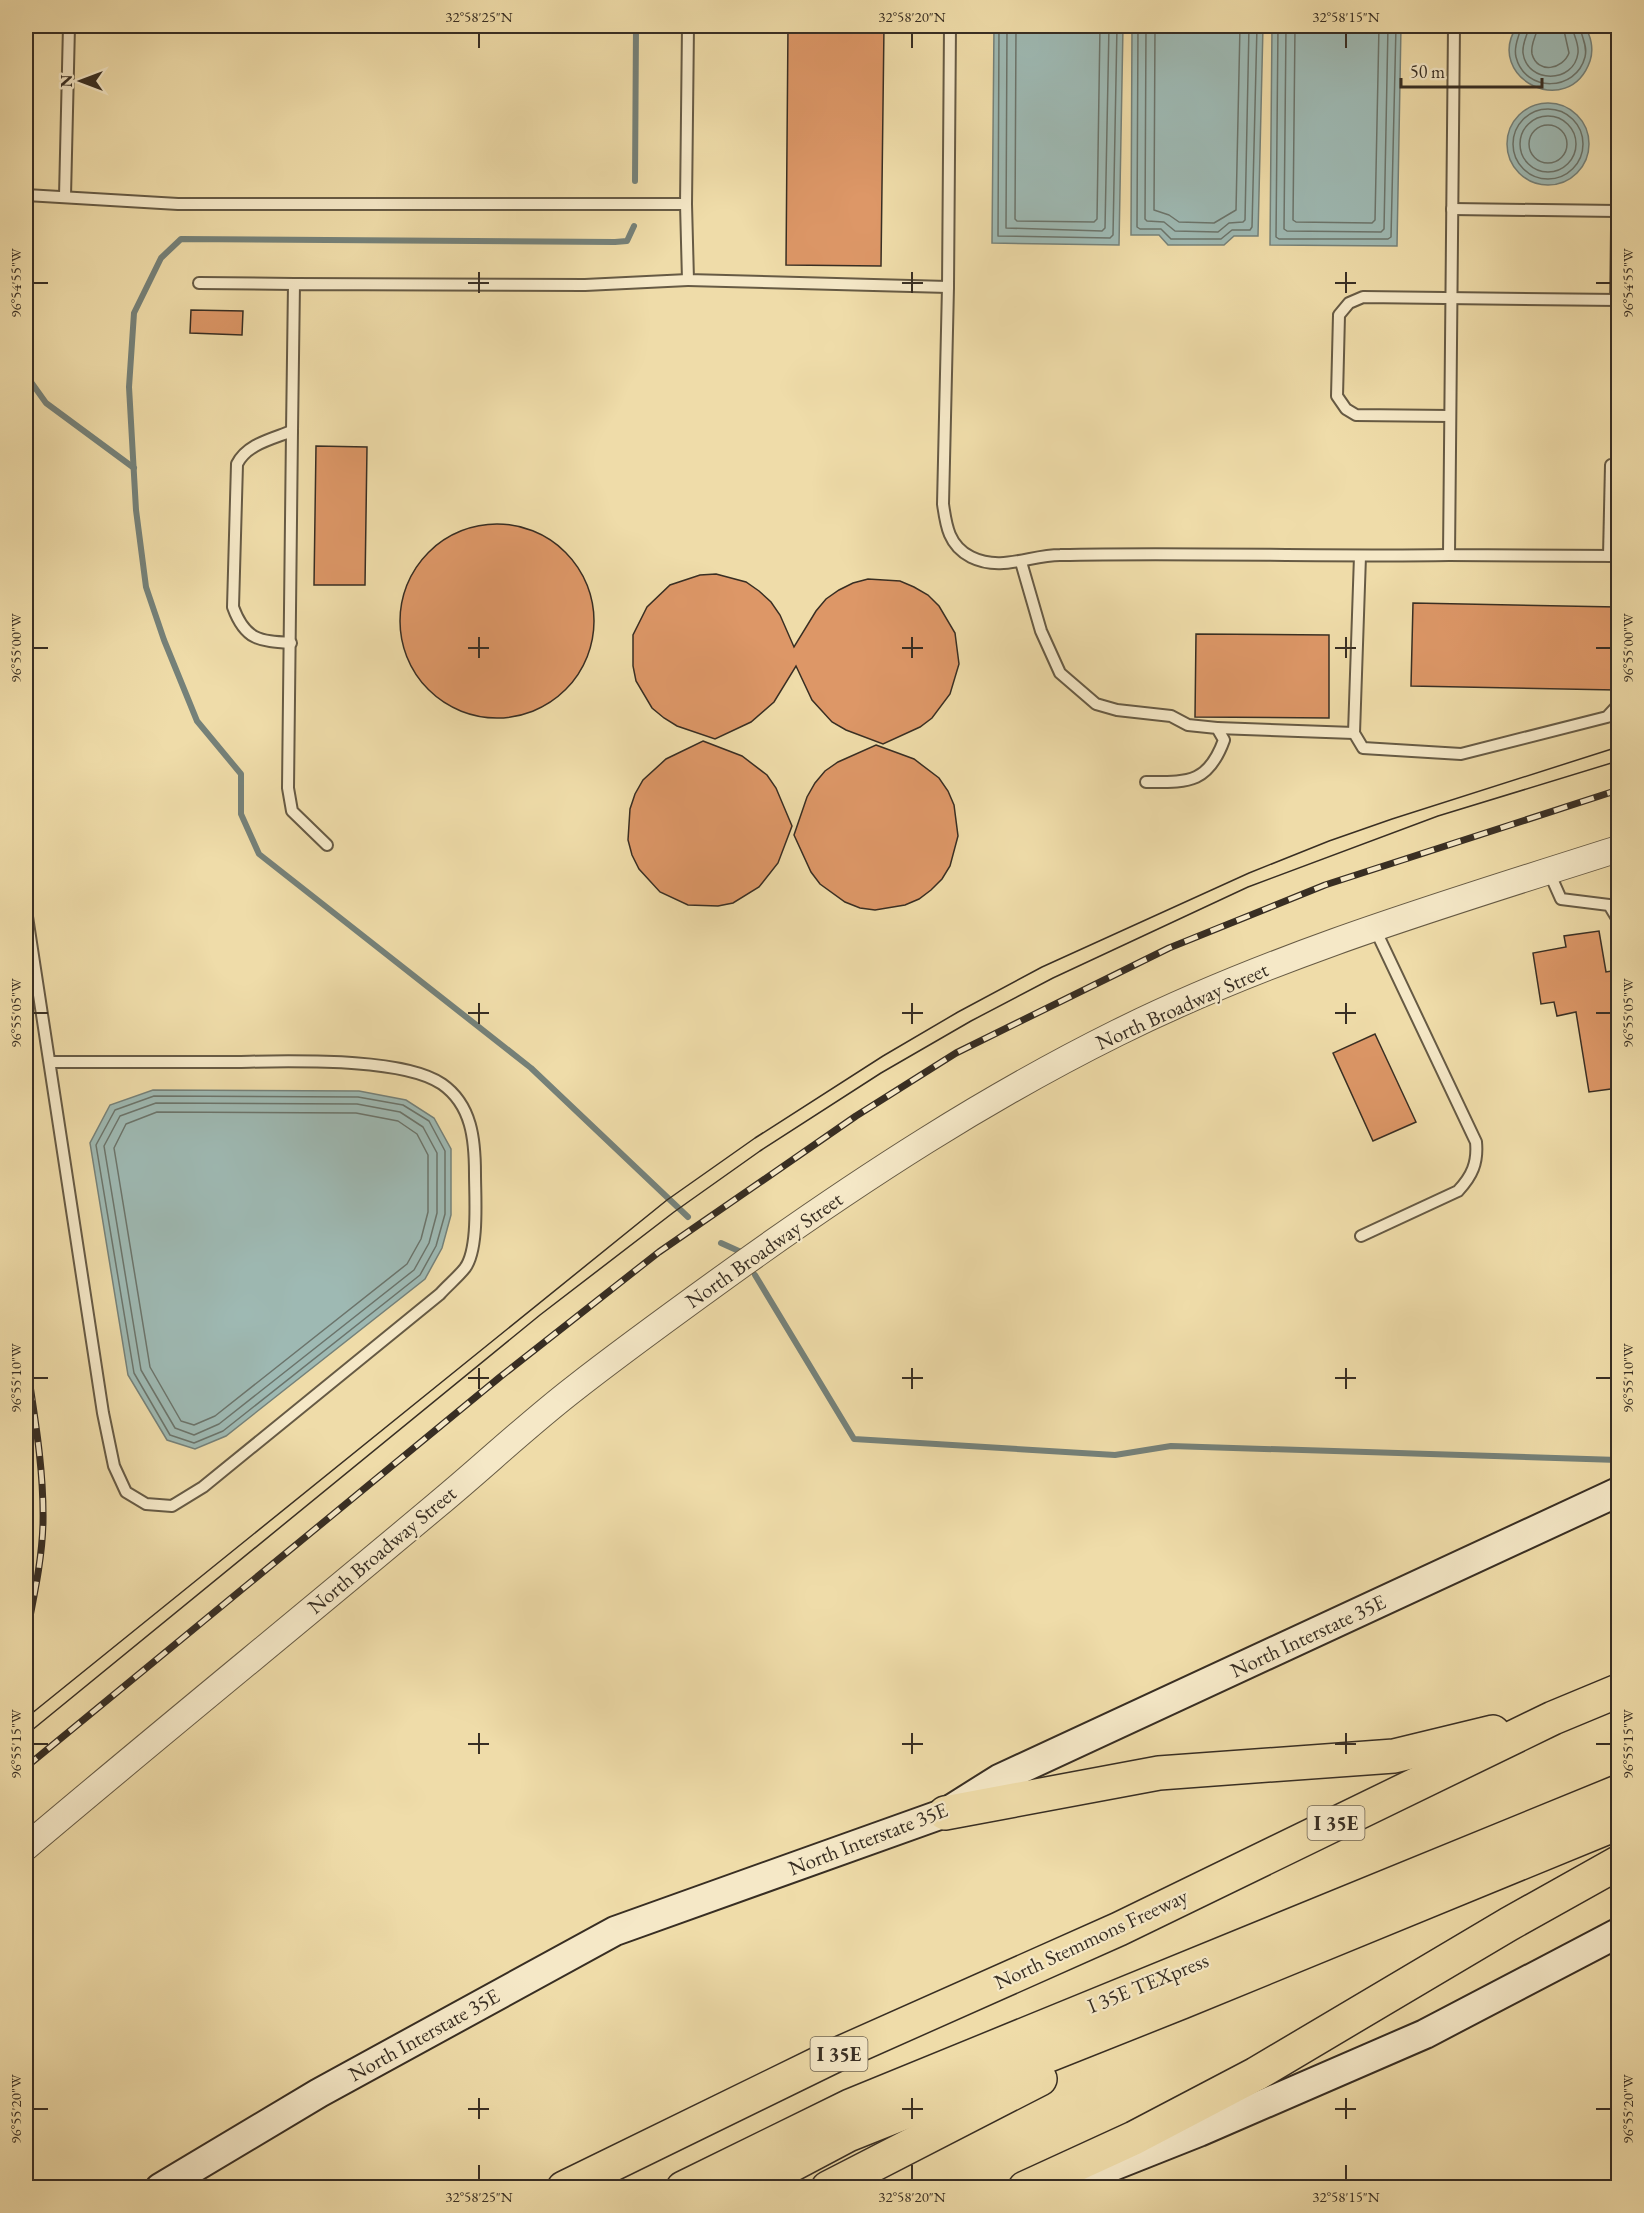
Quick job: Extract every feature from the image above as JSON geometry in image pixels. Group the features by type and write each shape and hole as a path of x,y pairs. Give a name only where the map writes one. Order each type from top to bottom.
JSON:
{"highway":[{"name":"North Stemmons Freeway","path":"564,2187 836,2055 1119,1929 1553,1718 1618,1691"},
{"path":"945,1813 1159,1773 1394,1756 1553,1718"},
{"name":"I 35E TEXpress","path":"683,2187 850,2106 1618,1792"},
{"path":"748,2187 848,2135 1182,2002 1618,1823"},
{"path":"1025,2187 1134,2138 1257,2074 1509,1924 1618,1863"},
{"path":"828,2187 1033,2083 1182,2002"}],"main road":[{"name":"North Interstate 35E","path":"160,2187 329,2088 615,1931 945,1813 999,1779 1618,1492"},
{"path":"1061,2187 1199,2132 1425,2034 1618,1933"}],"street":[{"name":"North Broadway Street","path":"26,1847 438,1504 571,1390 805,1220 997,1096 1119,1032 1278,963 1618,849"}],"lane":[{"path":"65,196 69,26"},
{"path":"688,26 686,204 688,280"},
{"path":"950,26 948,287 943,504 946,528 955,546 971,557 993,564 1021,562 1049,555 1078,554 1614,556 1611,465"},
{"path":"1449,555 1454,26"},
{"path":"1450,416 1356,416 1346,409 1337,396 1339,315 1349,303 1363,297 1617,300 1618,159"},
{"path":"26,195 190,204 686,204"},
{"path":"1452,209 1617,211"},
{"path":"199,283 585,285 688,280 948,287"},
{"path":"294,284 288,788 292,811 327,845"},
{"path":"291,644 269,642 253,637 240,625 234,607 237,464 242,454 258,444 292,432"},
{"path":"1360,556 1353,733 1363,748 1461,754 1606,717 1618,705"},
{"path":"1021,562 1041,631 1060,673 1096,704 1117,710 1171,716 1188,725 1353,733"},
{"path":"1146,782 1184,782 1204,773 1218,758 1224,740 1218,728"},
{"path":"1549,872 1561,899 1609,905 1618,920"},
{"path":"26,910 103,1413 114,1466 126,1492 146,1504 172,1506 203,1486 440,1294 467,1266 476,1233 475,1151 471,1125 461,1102 443,1085 428,1076 386,1066 315,1062 50,1062"},
{"path":"1361,1236 1458,1191 1475,1168 1477,1155 1476,1142 1375,929"}],"water":[{"path":"994,26 1123,26 1119,245 992,243"},
{"path":"1132,26 1263,26 1258,236 1234,236 1224,245 1168,245 1159,235 1131,235"},
{"path":"1272,26 1401,26 1397,246 1270,245"},
{"path":"1517,26 1584,26 1590,38 1592,52 1590,61 1579,79 1565,88 1549,90 1533,86 1520,76 1511,62 1510,45"},
{"path":"1540,103 1556,103 1571,110 1582,121 1589,136 1586,160 1577,173 1556,185 1540,185 1525,178 1514,167 1507,152 1507,136 1514,121 1525,110"},
{"path":"153,1090 359,1091 406,1100 434,1118 451,1149 451,1215 442,1248 425,1279 226,1436 195,1449 167,1440 128,1375 90,1143 110,1105"}],"building":[{"path":"788,26 884,26 881,266 786,265"},
{"path":"191,310 243,311 242,335 190,333"},
{"path":"316,446 367,447 365,585 314,585"},
{"path":"507,524 543,535 566,552 578,567 587,584 593,602 593,640 587,658 578,675 566,690 551,702 534,711 516,717 487,718 451,707 422,683 411,667 401,640 400,611 411,575 435,546 451,535 478,525"},
{"path":"716,574 746,582 771,602 780,615 794,647 826,599 853,583 868,579 900,581 914,587 928,595 939,606 955,633 959,664 950,694 932,718 920,727 883,744 846,730 832,722 812,700 796,666 774,702 751,722 715,739 677,726 652,708 636,681 633,666 633,635 647,607 670,585 700,575"},
{"path":"1413,603 1617,607 1616,690 1411,686"},
{"path":"1196,634 1329,635 1329,718 1195,717"},
{"path":"703,741 742,756 767,775 776,788 792,826 778,863 759,887 733,903 718,906 688,905 660,892 639,869 628,840 630,809 643,780 666,759"},
{"path":"876,745 914,759 939,778 954,805 958,836 950,866 931,890 905,905 875,910 860,908 845,902 820,884 811,872 794,835 807,797 825,771 838,762"},
{"path":"1599,931 1606,972 1618,970 1618,1088 1589,1092 1576,1012 1557,1016 1554,1002 1541,1004 1533,953 1566,947 1564,936"},
{"path":"1375,1034 1416,1122 1373,1141 1333,1053"}],"waterway":[{"path":"635,181 636,26"},
{"path":"634,226 627,241 615,242 181,239 161,258 134,313 129,387 136,510 146,587 164,640 197,721 241,774 241,814 259,854 531,1068 688,1217"},
{"path":"26,375 46,403 134,468"},
{"path":"721,1243 741,1252"},
{"path":"755,1275 854,1439 1115,1455 1171,1446 1618,1460"}],"tram line":[{"path":"26,1718 667,1200 755,1138 883,1056 1042,967 1249,873 1392,819 1618,747"},
{"path":"26,1735 540,1315 674,1212 760,1151 881,1073 971,1021 1053,978 1248,887 1438,816 1618,761"}],"railway":[{"path":"26,1767 500,1377 659,1252 856,1116 956,1053 1169,948 1325,885 1618,790"},
{"path":"26,1359 40,1461 43,1502 39,1566 26,1637"}]}
